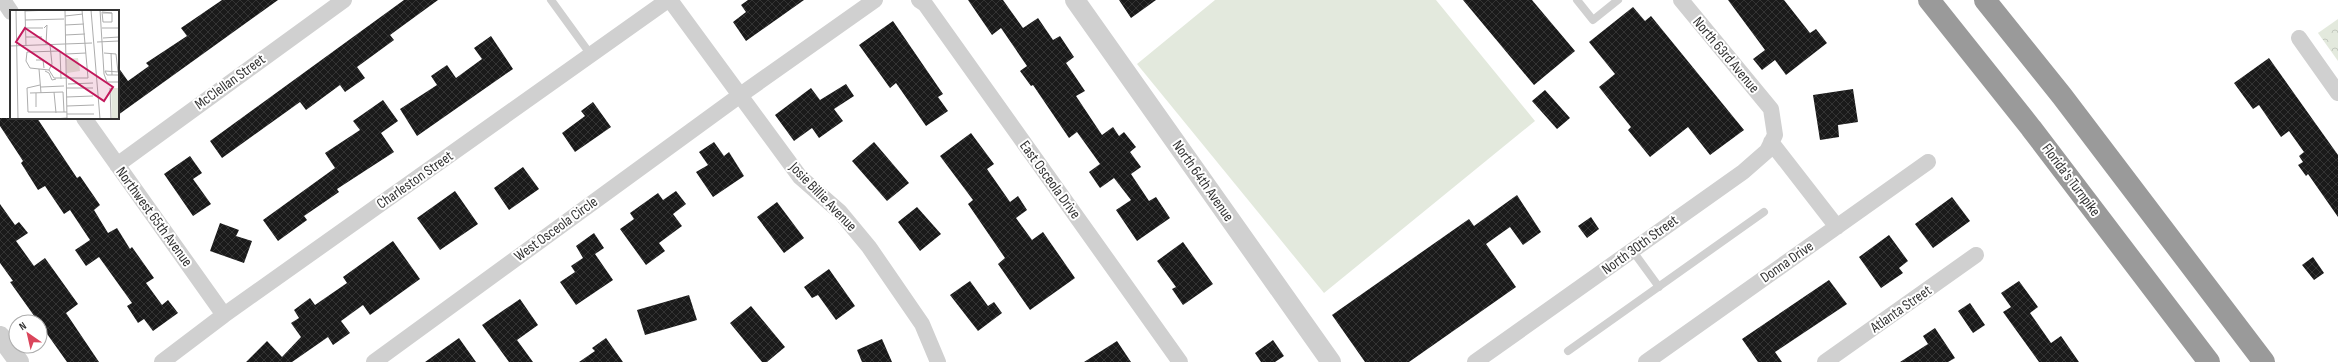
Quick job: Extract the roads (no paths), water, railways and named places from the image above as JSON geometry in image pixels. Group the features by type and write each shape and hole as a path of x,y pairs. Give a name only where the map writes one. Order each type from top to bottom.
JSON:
{"highway":[{"name":"Florida's Turnpike","path":"1929,0 2031,128 2209,362"},
{"path":"1985,0 2062,96 2264,362"}],"street":[{"name":"McClellan Street","path":"116,165 344,0"},
{"name":"Charleston Street","path":"162,362 224,315 669,0"},
{"name":"Josie Billie Avenue","path":"669,0 800,177 840,212 869,247 922,324 938,362"},
{"path":"739,96 875,0"},
{"name":"East Osceola Drive","path":"919,0 925,4 1180,362"},
{"name":"North 64th Avenue","path":"1075,0 1331,362"},
{"name":"North 63rd Avenue","path":"1681,0 1772,109"},
{"path":"2298,38 2338,93"},
{"name":"West Osceola Circle","path":"374,362 739,96"},
{"name":"North 30th Street","path":"1475,362 1495,356 1632,250 1742,172 1767,151 1775,135 1772,109"},
{"name":"Northwest 65th Avenue","path":"85,119 224,315"},
{"path":"1771,142 1837,227"},
{"name":"Donna Drive","path":"1646,362 1928,162"},
{"name":"Atlanta Street","path":"1825,362 1976,255"},
{"path":"0,336 19,362"}],"lane":[{"path":"551,0 591,55"},
{"path":"1577,0 1593,20 1618,0"},
{"path":"1568,351 1764,212"},
{"path":"1632,250 1659,287"}]}
